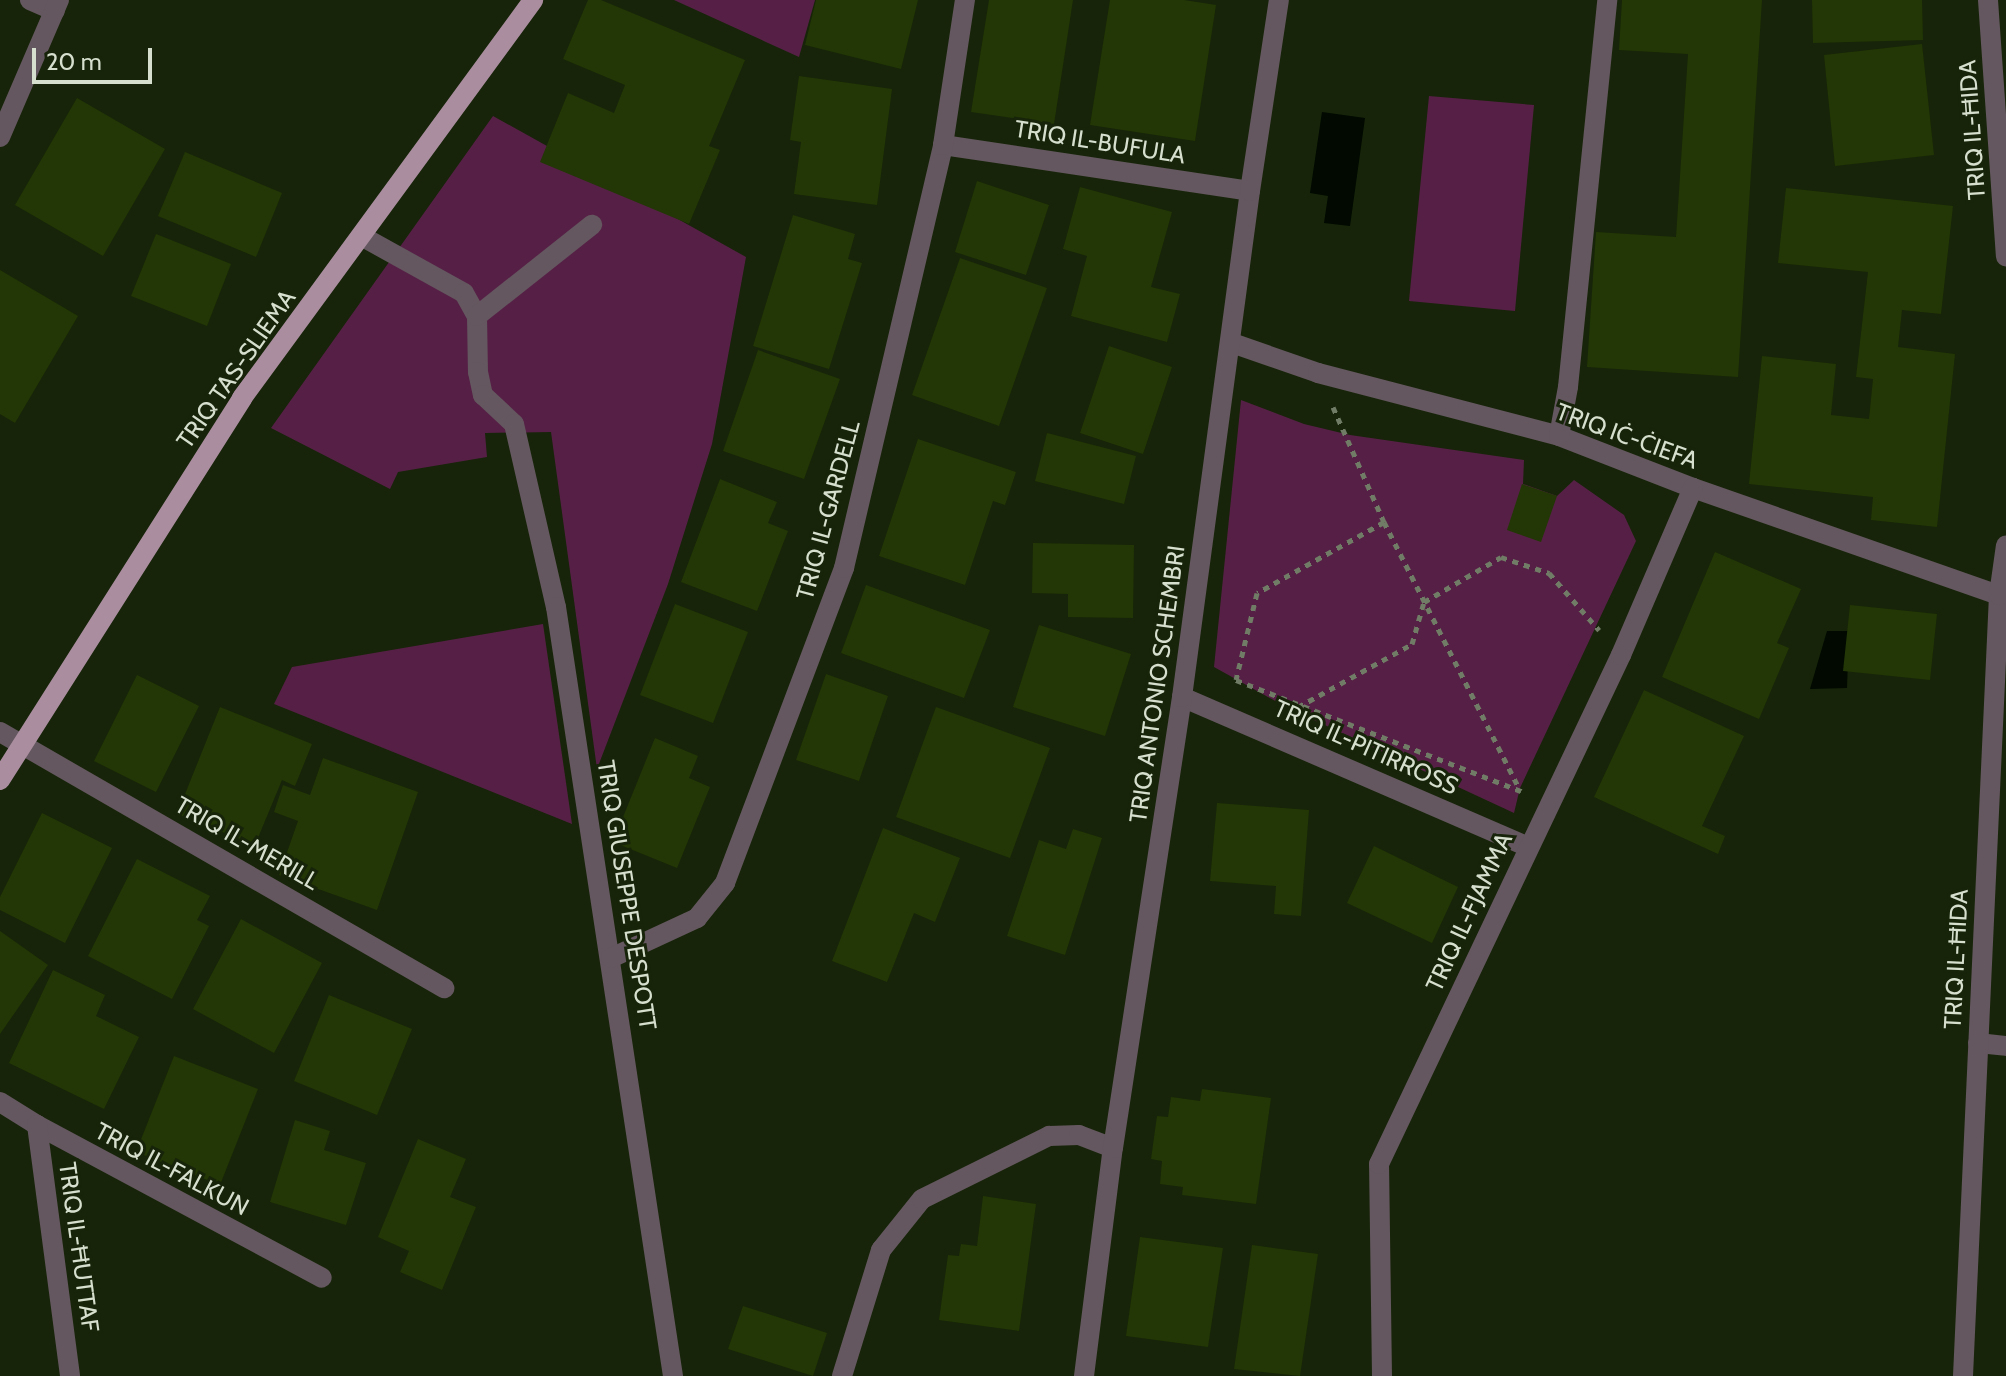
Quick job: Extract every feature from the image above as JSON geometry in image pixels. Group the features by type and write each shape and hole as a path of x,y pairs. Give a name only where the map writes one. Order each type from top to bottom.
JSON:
{"main road":[{"name":"TRIQ TAS-SLIEMA","path":"0,780 242,398 363,237 533,0"}],"street":[{"path":"0,137 57,6 30,0"},
{"name":"TRIQ IL-GARDELL","path":"611,958 697,918 725,883 844,568 943,145 965,0"},
{"name":"TRIQ ANTONIO SCHEMBRI","path":"1084,1376 1113,1148 1182,697 1279,0"},
{"path":"1559,436 1568,387 1607,0"},
{"name":"TRIQ IL-ĦIDA","path":"1988,0 1999,47 2006,256"},
{"name":"TRIQ IL-BUFULA","path":"943,145 1250,191"},
{"path":"363,237 464,293 477,316 592,225"},
{"name":"TRIQ GIUSEPPE DESPOTT","path":"477,316 478,372 483,395 514,424 556,607 673,1376"},
{"name":"TRIQ IĊ-ĊIEFA","path":"1232,343 1318,373 1559,436 1693,488 1999,595"},
{"name":"TRIQ IL-FJAMMA","path":"1382,1376 1379,1164 1621,655 1693,488"},
{"name":"TRIQ IL-ĦIDA","path":"1963,1376 1999,595 2006,545"},
{"name":"TRIQ IL-PITIRROSS","path":"1182,697 1528,847"},
{"name":"TRIQ IL-MERILL","path":"0,732 444,988"},
{"path":"1978,1043 2006,1046"},
{"name":"TRIQ IL-FALKUN","path":"0,1102 37,1125 322,1278"},
{"name":"TRIQ IL-ĦUTTAF","path":"37,1125 70,1376"},
{"path":"842,1376 881,1250 922,1199 1049,1136 1079,1135 1113,1148"}],"path":[{"path":"1318,373 1384,522 1521,791"},
{"path":"1384,522 1257,593 1236,680 1521,791"},
{"path":"1250,724 1300,706 1412,644 1424,602 1501,557 1549,573 1621,655"},
{"path":"1521,791 1520,788 1528,847"}],"shaded area":[{"path":"674,0 815,0 799,57"},
{"path":"1429,96 1534,105 1515,311 1409,301"},
{"path":"1322,112 1365,118 1350,226 1324,223 1328,196 1310,193"},
{"path":"493,116 746,257 712,444 668,584 597,769 551,432 485,433 487,457 398,472 390,489 271,428"},
{"path":"1241,400 1304,424 1350,435 1524,460 1523,484 1557,496 1574,480 1624,515 1636,541 1520,788 1514,813 1286,707 1214,667"},
{"path":"543,624 572,824 274,704 292,667"},
{"path":"1827,631 1849,631 1847,688 1810,689"}],"building":[{"path":"588,0 601,0 745,60 709,146 720,150 689,224 540,162 568,93 614,113 625,85 563,59"},
{"path":"816,0 918,0 901,69 805,45"},
{"path":"989,0 1073,0 1054,124 971,112"},
{"path":"1110,0 1184,0 1216,5 1195,141 1090,125"},
{"path":"1622,0 1762,0 1738,377 1587,367 1596,232 1676,237 1688,54 1619,50"},
{"path":"1812,0 1922,0 1923,40 1813,43"},
{"path":"1922,44 1934,155 1835,166 1824,55"},
{"path":"799,76 892,89 877,205 794,194 801,142 790,140"},
{"path":"77,98 165,149 103,256 15,205"},
{"path":"185,152 282,193 256,257 158,216"},
{"path":"977,181 1049,205 1026,275 955,252"},
{"path":"1080,187 1172,212 1151,287 1180,294 1167,342 1071,316 1087,256 1063,249"},
{"path":"1786,188 1953,206 1941,314 1902,310 1898,347 1955,354 1937,527 1871,520 1873,497 1749,484 1762,356 1836,364 1831,415 1869,419 1873,379 1856,377 1868,272 1778,263"},
{"path":"793,215 855,234 848,259 862,263 829,369 753,346"},
{"path":"156,234 231,264 207,326 131,296"},
{"path":"960,258 1047,288 999,426 912,395"},
{"path":"0,270 78,316 15,423 0,414"},
{"path":"1109,346 1172,367 1143,454 1080,433"},
{"path":"758,350 840,379 804,479 723,451"},
{"path":"1047,433 1136,456 1124,504 1035,481"},
{"path":"918,439 1016,472 1005,505 993,501 965,585 879,556"},
{"path":"720,479 777,502 768,523 788,531 757,611 681,582"},
{"path":"1522,484 1557,496 1541,542 1507,530"},
{"path":"1033,543 1134,545 1133,618 1068,617 1068,594 1032,593"},
{"path":"1715,552 1801,589 1777,643 1789,648 1759,719 1662,677"},
{"path":"866,585 990,630 964,698 841,653"},
{"path":"675,604 748,632 713,723 640,695"},
{"path":"1850,605 1937,614 1930,680 1843,671"},
{"path":"1039,625 1131,654 1105,736 1013,707"},
{"path":"826,674 888,696 859,781 796,760"},
{"path":"137,675 199,706 156,792 94,761"},
{"path":"1644,690 1744,736 1702,826 1725,836 1718,854 1594,797"},
{"path":"220,707 312,744 295,786 282,780 255,845 177,814"},
{"path":"936,707 1050,748 1010,858 896,817"},
{"path":"655,738 698,756 689,778 710,787 677,868 613,842"},
{"path":"323,758 418,792 377,910 279,875 298,821 274,812 283,785 310,795"},
{"path":"1217,803 1309,810 1301,916 1274,914 1276,886 1210,881"},
{"path":"42,813 112,848 65,943 0,910 0,897"},
{"path":"883,828 960,858 935,922 914,913 887,982 832,961"},
{"path":"1073,829 1102,838 1065,955 1007,936 1039,840 1066,849"},
{"path":"1374,846 1458,887 1432,943 1347,903"},
{"path":"137,859 210,896 197,920 209,926 172,999 88,956"},
{"path":"241,919 322,963 274,1053 193,1009"},
{"path":"0,931 48,965 0,1034"},
{"path":"53,970 105,995 96,1016 139,1037 104,1109 9,1063"},
{"path":"329,995 412,1029 377,1115 294,1081"},
{"path":"174,1056 258,1089 220,1185 136,1152"},
{"path":"1202,1089 1271,1098 1256,1204 1182,1195 1183,1187 1160,1184 1162,1161 1151,1159 1157,1116 1168,1117 1171,1097 1200,1101"},
{"path":"295,1120 330,1131 324,1150 366,1163 346,1225 270,1202"},
{"path":"418,1139 466,1159 450,1197 476,1207 442,1290 400,1272 409,1251 378,1237"},
{"path":"983,1196 1036,1204 1019,1331 939,1320 948,1255 959,1256 961,1244 977,1246"},
{"path":"1140,1237 1223,1248 1208,1347 1126,1336"},
{"path":"1252,1245 1318,1254 1300,1376 1234,1369"},
{"path":"743,1306 827,1333 813,1376 728,1349"}]}
